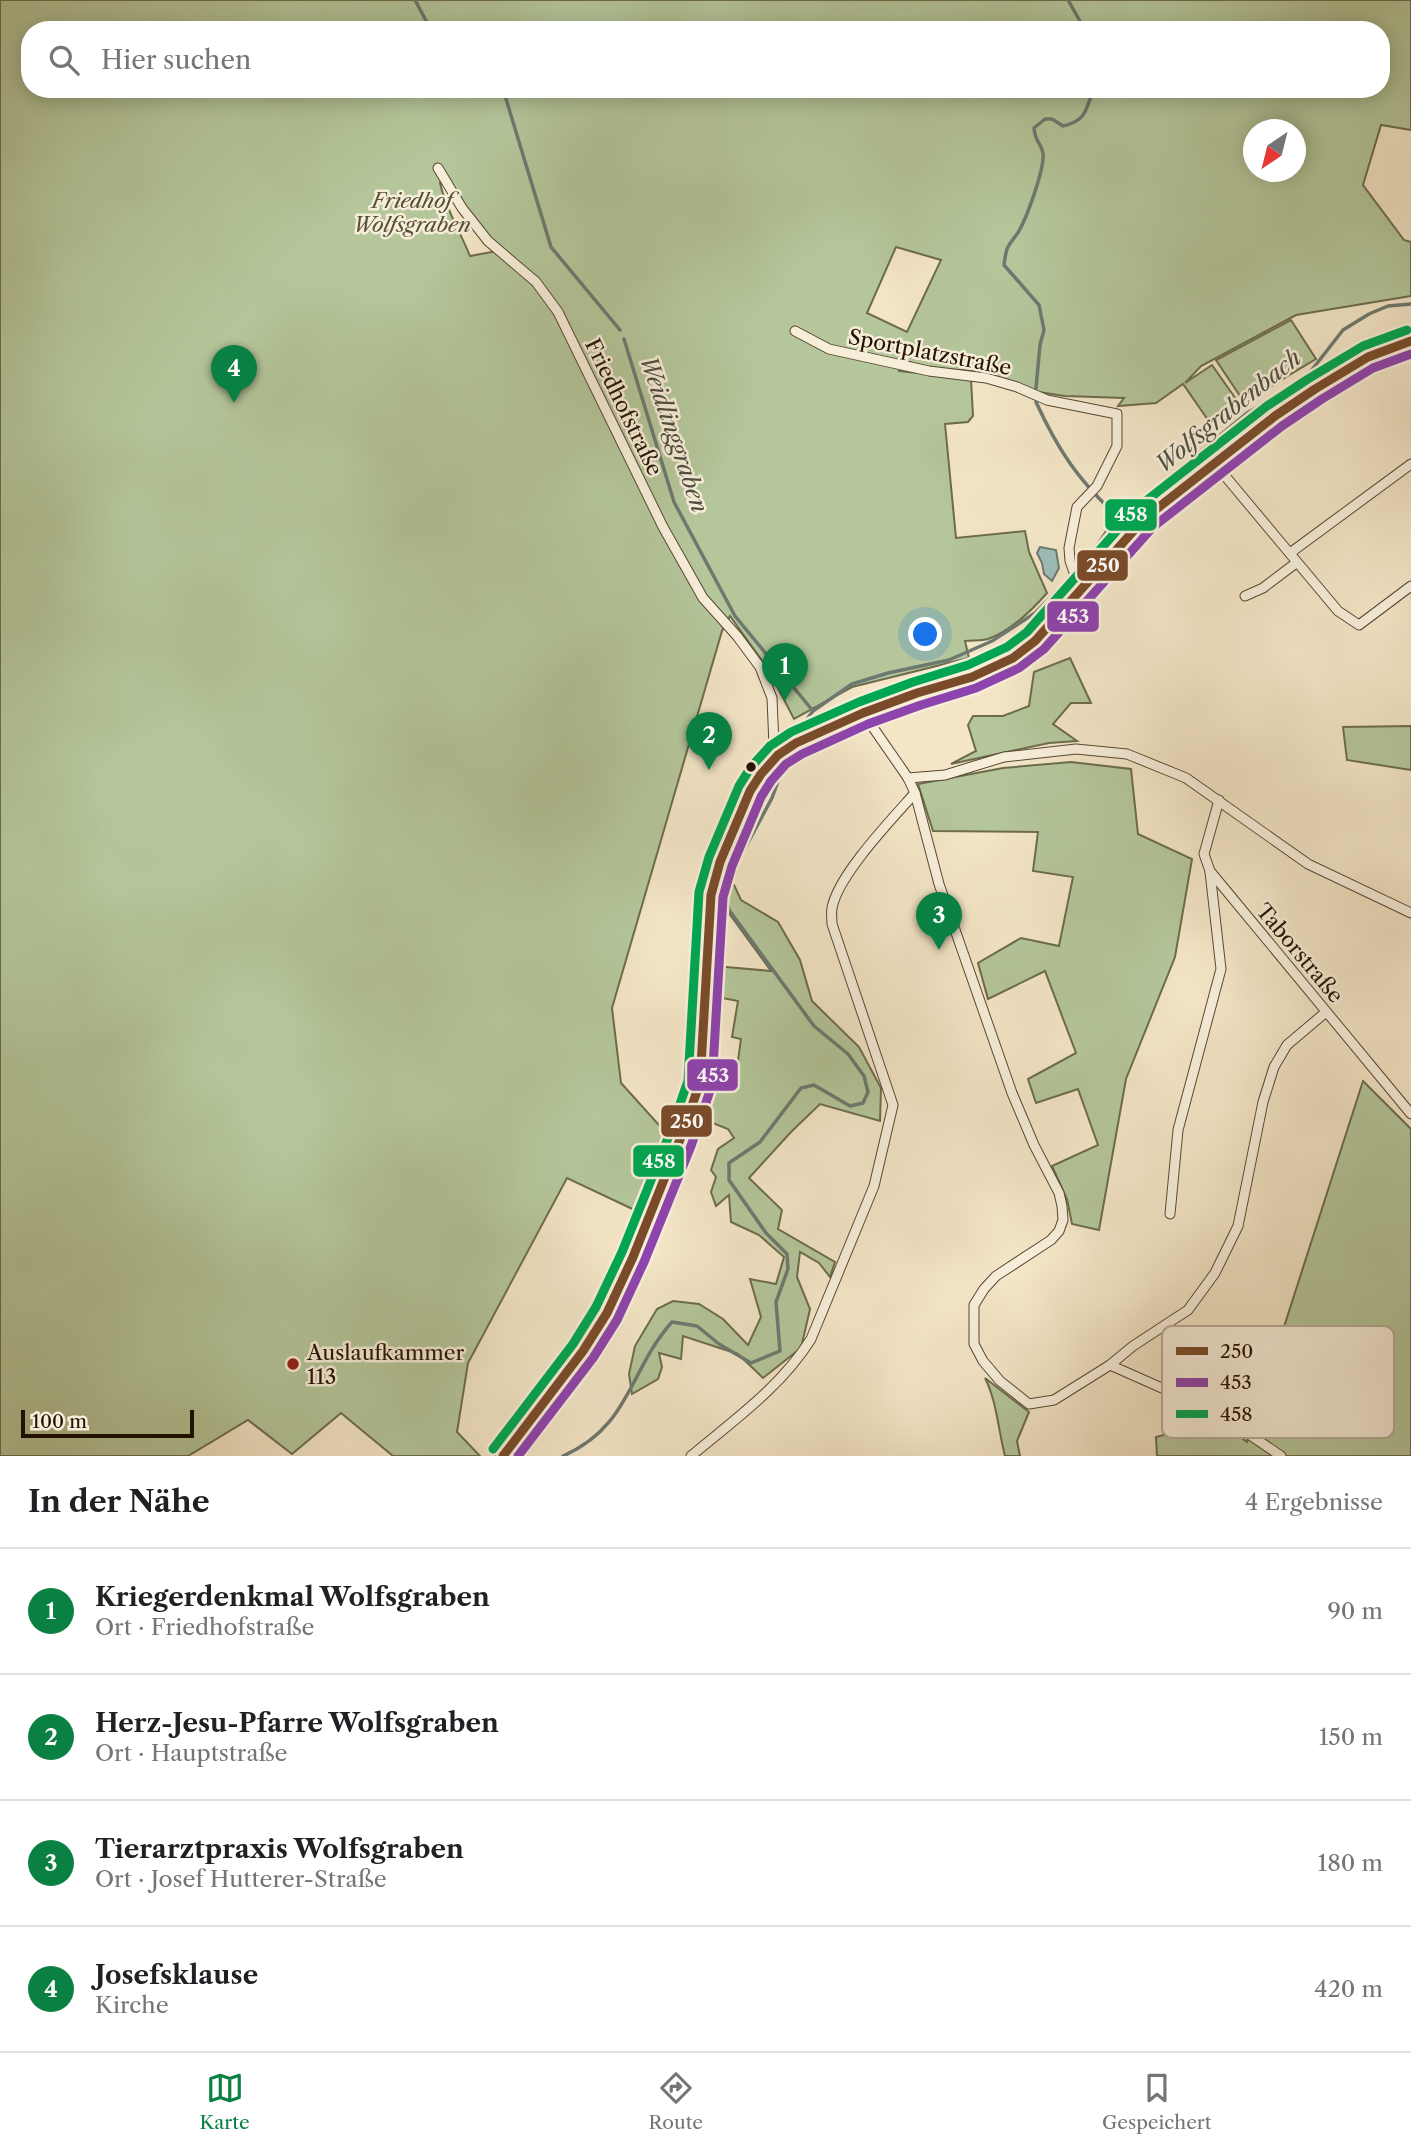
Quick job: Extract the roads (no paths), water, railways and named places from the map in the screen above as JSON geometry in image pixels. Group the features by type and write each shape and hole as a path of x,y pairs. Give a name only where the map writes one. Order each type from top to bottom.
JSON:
{"main road":[{"path":"503,1456 583,1351 607,1313 633,1257 679,1142 700,1083 711,895 720,862 750,791 761,774 778,755 796,743 863,713 972,677 1013,658 1035,641 1145,518 1275,416 1314,389 1368,358 1411,341"}],"street":[{"name":"Friedhofstraße","path":"438,168 462,208 488,241 536,282 558,312 663,527 704,598 760,667 772,698 774,746 778,755"},
{"name":"Sportplatzstraße","path":"795,331 829,349 929,371 986,378 1047,400 1117,414 1117,446 1097,486 1077,507 1069,548 1070,561 1081,592"},
{"path":"1215,464 1338,611 1359,625 1411,586"},
{"path":"1290,552 1411,464"},
{"path":"1245,596 1263,588 1296,563"},
{"path":"863,713 908,778 915,793 939,884 1012,1093 1034,1145 1059,1193 1062,1206 1063,1220 1059,1231 1051,1240 996,1276 984,1289 974,1305 974,1344 991,1371 1029,1404 1054,1401 1162,1327"},
{"path":"908,778 945,775 1004,757 1076,749 1127,754 1186,778 1308,864 1411,913"},
{"path":"691,1456 779,1382 797,1362 811,1339 874,1186 893,1105 832,924 832,909 837,893 867,848 915,793"},
{"path":"1170,1214 1178,1129 1221,969 1210,871 1204,854 1219,800"},
{"name":"Taborstraße","path":"1210,871 1411,1114"},
{"path":"1164,1326 1188,1310 1215,1273 1238,1226 1263,1102 1274,1067 1287,1045 1326,1012"},
{"path":"1110,1365 1162,1388"},
{"path":"1254,1438 1281,1456"}],"water":[{"path":"1040,547 1056,550 1059,568 1052,581 1044,574 1037,553"}],"waterway":[{"name":"Weidlinggraben","path":"415,0 426,21"},
{"path":"1068,0 1080,21"},
{"name":"Weidlinggraben","path":"506,98 551,247 620,330"},
{"path":"1036,388 1044,330 1039,305 1004,265 1006,252 1026,215 1041,170 1043,153 1034,128 1045,119 1052,119 1063,126 1071,124 1084,113 1090,98"},
{"name":"Wolfsgrabenbach","path":"797,732 813,711 852,684 949,660 992,641 1035,613 1086,562 1117,516 1150,496 1247,413 1287,391 1311,371 1343,330 1388,306 1411,304"},
{"name":"Weidlinggraben","path":"624,339 674,502 735,616 813,711"},
{"path":"1036,402 1070,464 1117,516"},
{"name":"Wolfsgrabenbach","path":"563,1456 585,1444 616,1414 646,1359 672,1322 697,1326 719,1344 751,1363 780,1351 776,1302 788,1269 787,1254 766,1233 729,1180 729,1163 760,1142 801,1088 814,1085 850,1106 863,1103 868,1092 864,1076 848,1054 814,1026 729,910 725,893 730,876 772,798 785,762"}],"place":[{"name":"Josefsklause","path":"234,403"},
{"name":"Kriegerdenkmal Wolfsgraben","path":"785,701"},
{"name":"Herz-Jesu-Pfarre Wolfsgraben","path":"709,770"},
{"name":"Tierarztpraxis Wolfsgraben","path":"939,950"},
{"name":"Auslaufkammer 113","path":"293,1364"}],"park label":[{"name":"Friedhof Wolfsgraben","path":"412,212"}]}
